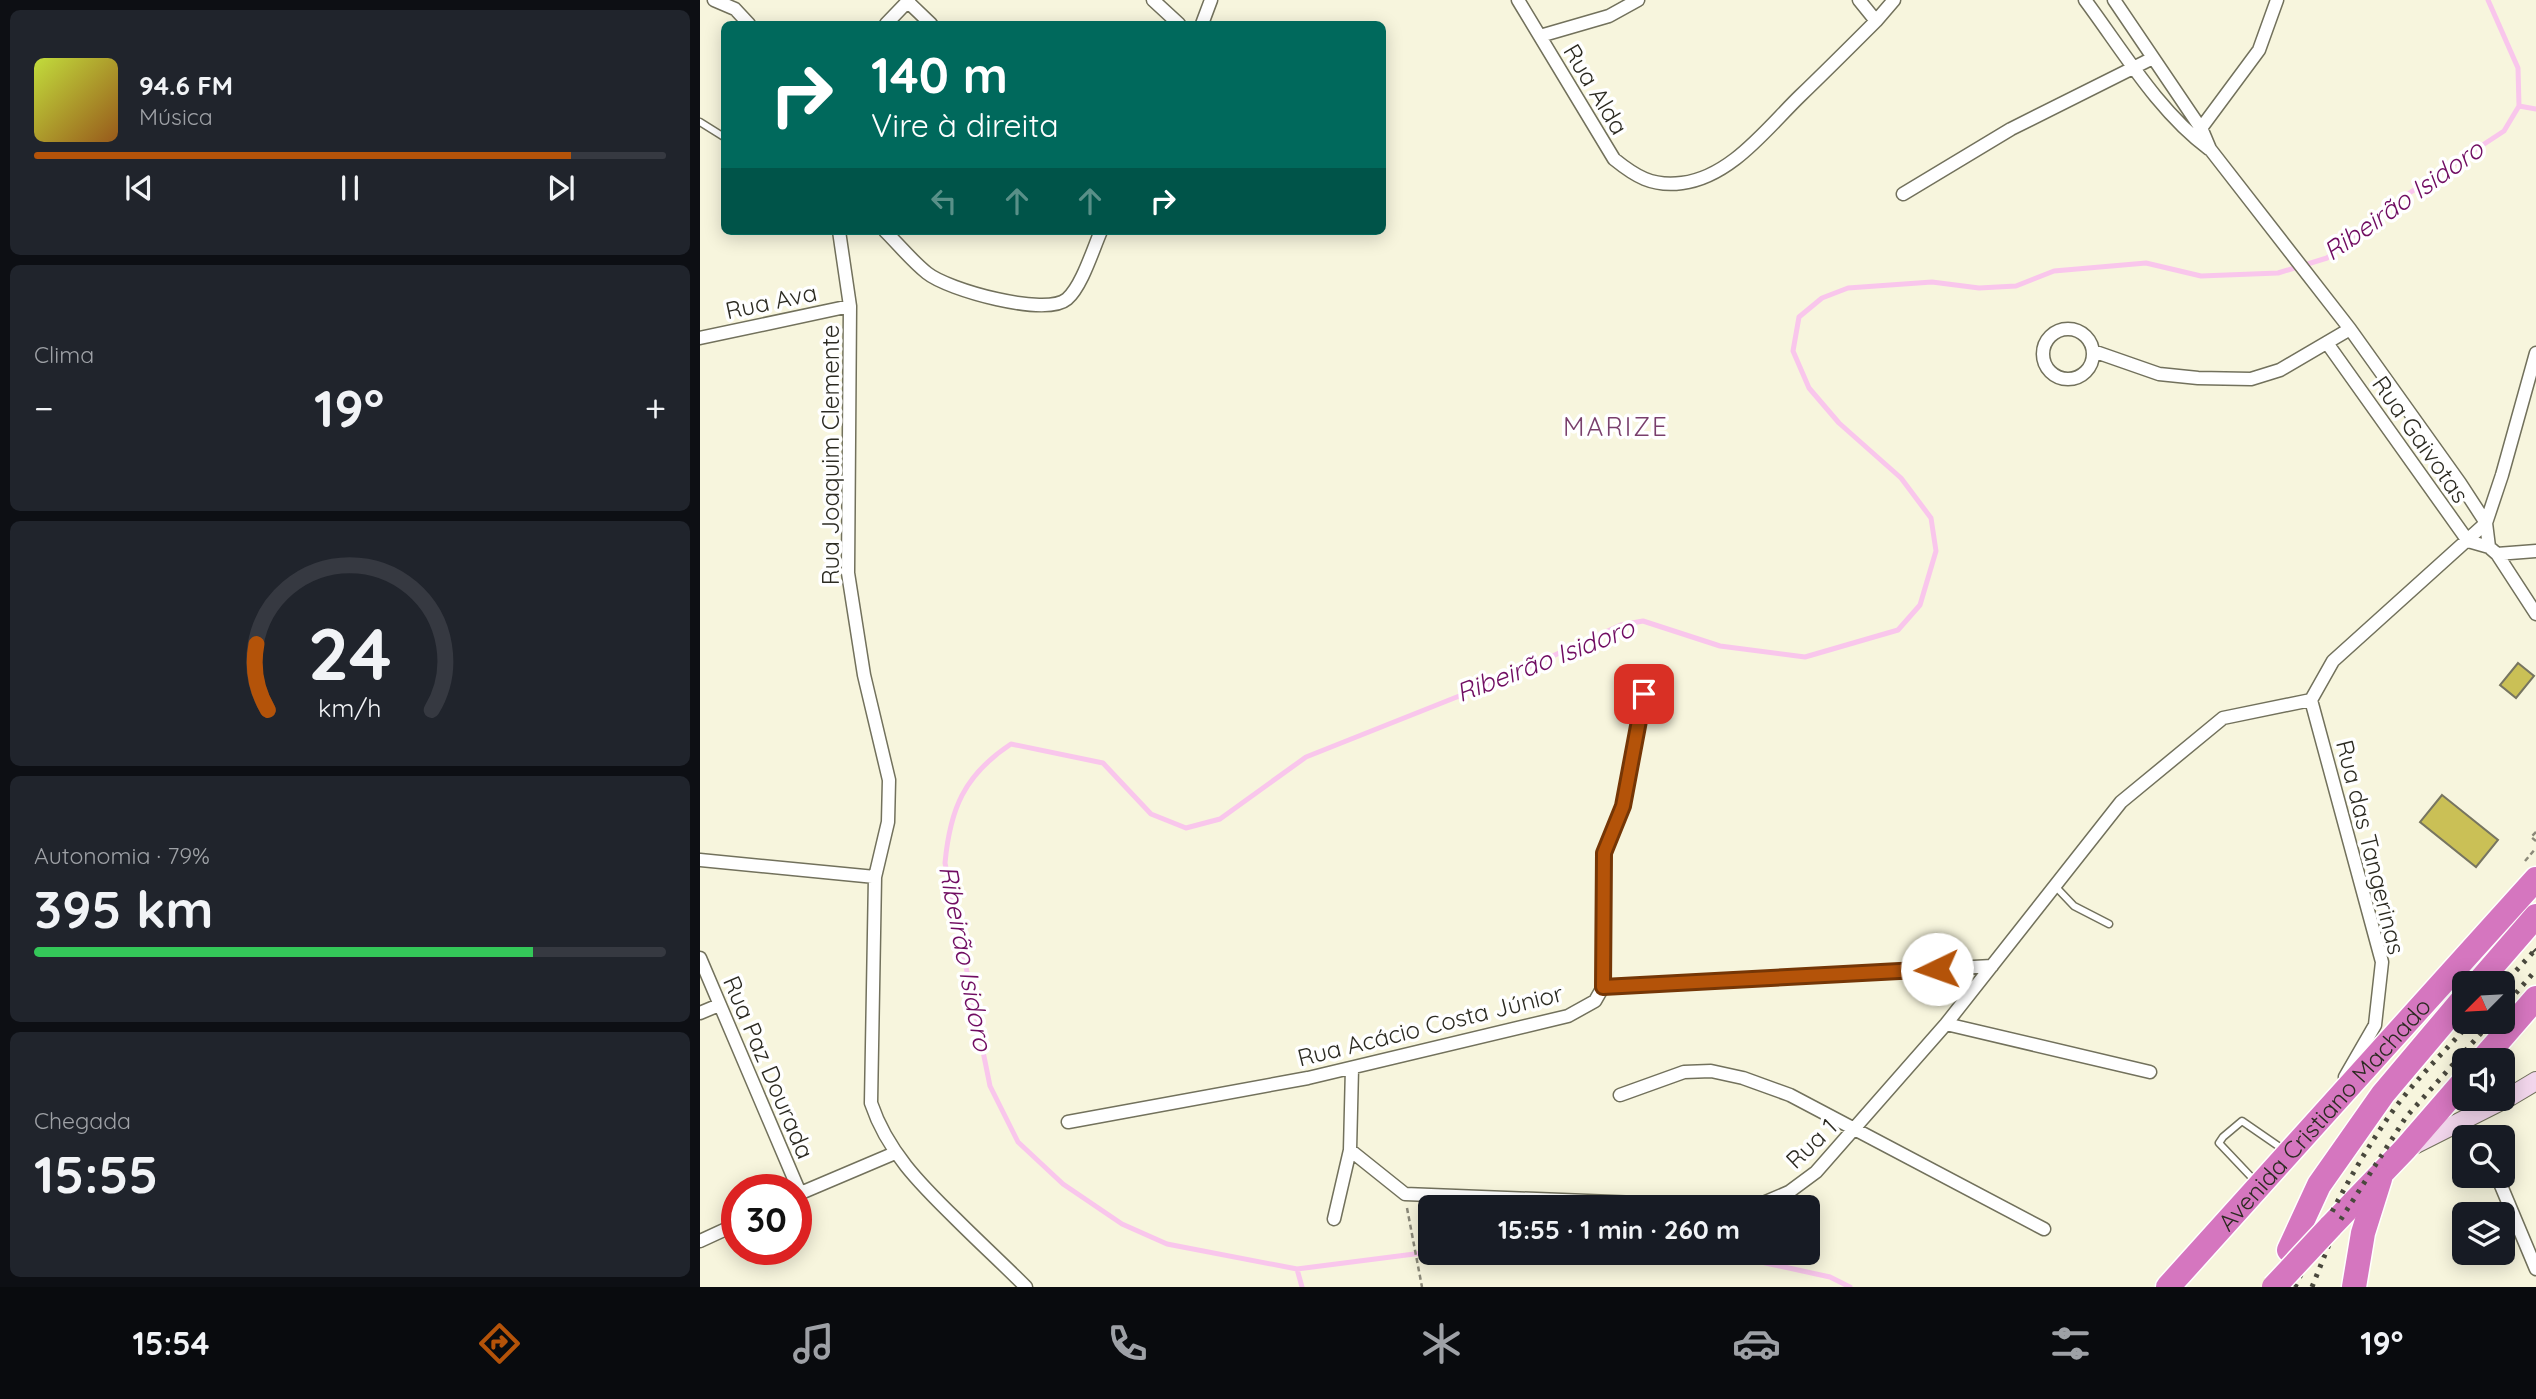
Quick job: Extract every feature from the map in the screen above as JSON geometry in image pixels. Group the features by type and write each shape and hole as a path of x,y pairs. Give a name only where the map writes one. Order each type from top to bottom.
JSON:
{"highway":[{"name":"Avenida Cristiano Machado","path":"2168,1287 2536,879"},
{"path":"2488,971 2536,916"},
{"path":"2492,1048 2536,998"},
{"path":"2289,1250 2319,1185 2383,1094 2452,1012"},
{"path":"2274,1287 2452,1095"},
{"path":"2354,1287 2362,1233 2382,1173"}],"street":[{"path":"714,0 738,4 747,21"},
{"path":"1153,0 1176,21"},
{"path":"1203,21 1211,0"},
{"name":"Rua Alda","path":"1518,0 1614,159 1634,176 1654,182 1682,183 1712,173 1741,154 1876,21"},
{"path":"1540,36 1609,16 1638,0"},
{"path":"1859,0 1876,21 1894,0"},
{"path":"2085,0 2172,116 2198,133"},
{"path":"2114,0 2198,133"},
{"path":"2198,133 2259,50 2277,0"},
{"path":"889,21 908,1 928,21"},
{"path":"1903,194 2011,129 2153,58"},
{"name":"Rua Gaivotas","path":"2198,133 2350,329 2460,483 2486,523 2493,551 2536,614"},
{"name":"Rua Joaquim Clemente","path":"840,235 850,306 848,573 864,676 890,780 888,822 875,877 871,1103 878,1124 895,1153 917,1180 1026,1287"},
{"path":"889,235 929,275 966,290 1023,304 1051,305 1066,300 1074,290 1099,235"},
{"name":"Rua Ava","path":"700,338 850,306"},
{"path":"2061,329 2076,329 2088,337 2093,351 2091,365 2081,376 2067,380 2053,375 2044,363 2042,349 2049,336 2061,329"},
{"path":"2093,351 2159,374 2251,379 2280,370 2350,329"},
{"name":"Rua Gaivotas","path":"2327,342 2468,541 2493,551"},
{"path":"1644,694 1623,806 1604,853 1603,987 1992,966 2120,803 2223,718 2312,700 2333,661 2486,523 2536,353"},
{"path":"2493,551 2536,551"},
{"name":"Rua das Tangerinas","path":"2312,700 2382,962 2375,1025 2322,1117"},
{"path":"700,860 875,877"},
{"name":"Rua Paz Dourada","path":"700,958 790,1174"},
{"name":"Rua 1","path":"1350,1150 1405,1194 1715,1206 1761,1204 1789,1192 1816,1172 1946,1024 1992,966"},
{"name":"Rua Acácio Costa Júnior","path":"1068,1122 1352,1068 1568,1016 1595,1001 1603,987"},
{"path":"700,1013 719,1005"},
{"path":"1946,1024 2150,1073"},
{"path":"1334,1219 1350,1150 1352,1068"},
{"path":"1620,1095 1684,1072 1710,1071 1743,1078 1790,1094 2044,1229"},
{"path":"2404,1149 2536,1081"},
{"path":"812,1188 895,1153"},
{"path":"2503,1188 2532,1246 2536,1269"},
{"path":"700,1241 721,1231"}],"lane":[{"path":"700,122 721,135"},
{"path":"2055,886 2074,906 2109,924"},
{"path":"2260,1185 2219,1143 2223,1137 2242,1121 2289,1153"}],"path":[{"path":"2536,832 2531,837 2536,841"},
{"path":"1407,1207 1422,1287"}],"building":[{"path":"2518,663 2534,676 2516,698 2500,685"},
{"path":"2442,795 2498,840 2476,867 2420,822"}],"waterway":[{"name":"Ribeirão Isidoro","path":"1418,1254 1297,1269 1167,1244 1122,1224 1063,1184 1018,1142 990,1086 945,863 956,810 962,795 982,768 1011,744 1103,763 1151,814 1186,828 1220,819 1306,757 1502,679 1621,625 1643,621 1720,646 1805,657 1898,630 1920,605 1936,551 1931,518 1901,478 1839,423 1809,388 1793,351 1799,317 1822,298 1848,288 1932,282 1979,288 2016,286 2054,271 2146,263 2201,276 2278,273 2327,258 2385,209 2504,131 2519,106 2518,68 2488,0"},
{"path":"2519,106 2536,109"},
{"name":"Ribeirão Isidoro","path":"1775,1265 1830,1277 1850,1287"},
{"path":"1297,1269 1302,1287"}],"tram line":[{"path":"2533,952 2536,949"}],"railway":[{"path":"2515,972 2536,949"},
{"path":"2515,994 2536,970"},
{"path":"2295,1287 2364,1154 2410,1089 2460,1034"},
{"path":"2312,1287 2336,1227 2406,1117 2480,1034"}],"district":[{"name":"MARIZE","path":"1616,426"}],"route":[{"path":"1644,694 1623,806 1604,853 1603,987 1937,969"}]}
